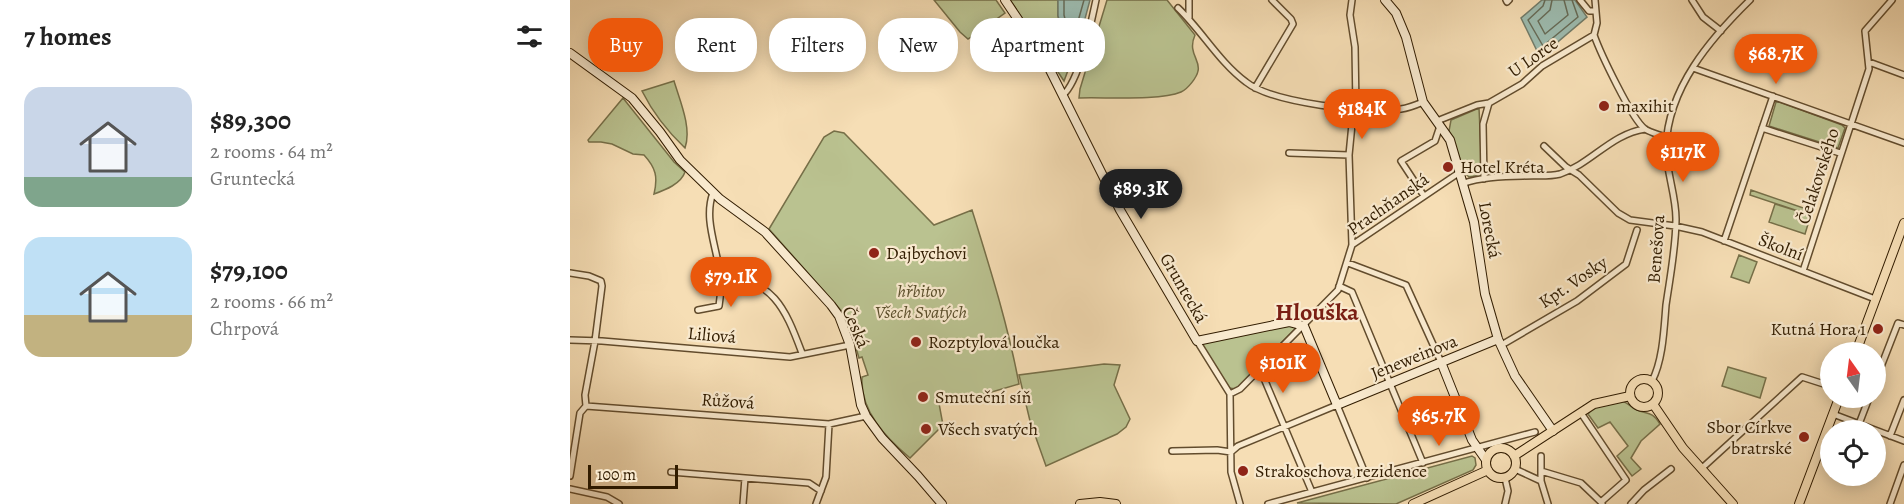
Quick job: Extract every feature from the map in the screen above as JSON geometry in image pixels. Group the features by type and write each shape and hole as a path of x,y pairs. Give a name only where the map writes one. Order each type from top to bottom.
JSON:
{"main road":[{"path":"1860,342 1904,223"},
{"path":"1644,379 1652,381 1657,386 1659,394 1653,404 1646,407 1633,402 1630,396 1631,387 1635,382 1644,379"},
{"path":"1514,456 1598,402 1630,396"},
{"path":"1653,404 1683,448 1733,504"},
{"path":"1799,504 1835,408"},
{"path":"1499,448 1508,450 1514,456 1515,470 1505,478 1495,477 1488,470 1486,460 1491,452 1499,448"},
{"path":"1413,504 1488,470"},
{"path":"1080,504 1100,502 1116,504"}],"street":[{"name":"Gruntecká","path":"1005,0 1038,49 1120,210 1197,341"},
{"path":"1063,95 1068,91 1081,56 1096,0"},
{"path":"1189,0 1189,18"},
{"path":"1255,88 1293,24 1272,0"},
{"path":"1352,0 1350,15 1355,47 1356,108 1353,114 1349,155 1352,245"},
{"name":"Lorecká","path":"1385,0 1396,13 1406,37 1423,102 1450,140 1474,222 1486,301 1515,376 1553,431"},
{"path":"1580,0 1589,11 1596,11"},
{"path":"1594,0 1597,27 1594,35 1634,115 1645,129 1667,138"},
{"path":"1692,0 1703,17 1721,31"},
{"name":"Benešova","path":"1652,381 1657,369 1662,339 1676,226 1666,152 1675,100 1693,68 1721,31 1750,0"},
{"path":"1892,0 1865,31 1869,62 1904,75"},
{"path":"1178,8 1227,64 1255,88 1265,93 1324,105 1356,108 1403,109 1423,102"},
{"name":"U Lorce","path":"1439,123 1477,105 1489,103 1522,84 1542,66 1594,35"},
{"name":"Česká","path":"570,53 632,98 680,160 714,193 765,232 831,305 843,324 850,345 861,405 866,416 882,438 942,504"},
{"name":"Čelakovského","path":"1803,272 1869,69 1869,62"},
{"path":"1693,68 1904,143"},
{"path":"1724,241 1773,96"},
{"path":"1484,179 1483,124 1489,103"},
{"path":"1424,196 1401,161 1435,141 1439,123"},
{"path":"1762,128 1840,153"},
{"path":"1464,183 1484,179 1554,175 1571,169 1623,135 1645,129"},
{"name":"Školní","path":"1544,146 1618,213 1630,220 1702,232 1875,299"},
{"path":"1289,153 1349,155"},
{"name":"Prachňanská","path":"1230,394 1240,389 1338,290 1352,245 1460,172"},
{"path":"698,310 719,306 720,271 709,210 714,193"},
{"name":"Kpt. Vosky","path":"1502,341 1577,302 1626,264 1638,230"},
{"path":"1348,263 1406,285 1441,362 1472,440 1486,460"},
{"path":"720,271 744,277 770,293 787,315 802,354"},
{"path":"570,273 598,279 602,284 596,340 585,394 586,406 580,413 570,476"},
{"path":"1339,286 1352,292 1423,463"},
{"path":"1240,504 1231,472 1230,394 1197,341 1290,322 1304,326 1367,477"},
{"path":"1886,353 1898,322 1904,325"},
{"name":"Liliová","path":"570,340 596,340 790,357 850,345"},
{"name":"Jeneweinova","path":"1231,452 1239,446 1389,383 1502,341"},
{"path":"1260,369 1312,492"},
{"path":"1701,469 1803,377 1820,383"},
{"path":"1890,436 1904,400"},
{"name":"Růžová","path":"586,406 829,424 866,416"},
{"path":"1541,471 1581,483 1602,503 1626,480 1581,413"},
{"path":"1833,414 1849,420"},
{"path":"816,504 827,468 829,424"},
{"path":"1268,504 1535,432"},
{"path":"1886,434 1904,441"},
{"path":"1172,451 1231,452"},
{"path":"1541,456 1540,481 1548,504"},
{"path":"1890,504 1904,465"},
{"path":"1631,504 1644,490 1671,469"},
{"path":"1515,470 1540,481"},
{"path":"671,472 809,483 821,491"},
{"path":"743,504 745,478"},
{"path":"1505,478 1508,492 1505,504"},
{"path":"570,489 607,497 619,504"}],"green space":[{"path":"934,0 996,0 1005,13 998,18 970,18 970,38 968,39 958,30 958,18 949,18"},
{"path":"1010,0 1058,0 1059,18 1022,18"},
{"path":"1107,0 1167,0 1195,35 1193,51 1198,63 1198,71 1194,79 1181,92 1160,97 1079,98 1085,72 1105,72 1105,18 1102,18"},
{"path":"1058,72 1067,72 1064,81"},
{"path":"674,81 686,123 685,148 661,121 642,91"},
{"path":"623,98 674,162 685,172 676,183 654,194 655,173 644,155 633,154 612,144 589,142 588,140"},
{"path":"1776,102 1842,125 1845,128 1838,148 1769,126"},
{"path":"1479,108 1482,175 1469,177 1449,131 1451,120"},
{"name":"hřbitov Všech Svatých","path":"834,131 844,133 934,225 972,210 1010,340 1019,384 951,404 949,395 938,398 943,425 910,458 876,423 865,401 862,377 868,375 862,357 859,358 856,348 859,347 856,340 853,340 846,316 769,229 824,137"},
{"path":"1751,190 1812,211 1805,234 1769,222 1775,204 1804,213 1750,195"},
{"path":"1739,255 1757,262 1749,283 1731,277"},
{"path":"1289,325 1297,327 1236,389 1229,388 1202,345 1203,343"},
{"path":"1104,364 1120,365 1114,385 1130,419 1126,427 1117,434 1046,466 1030,421 1019,375"},
{"path":"1728,367 1766,378 1760,398 1722,386"},
{"path":"1622,401 1651,415 1660,424 1641,441 1631,458 1641,469 1632,476 1617,456 1628,446 1610,422 1598,428 1588,414 1593,408"},
{"path":"1472,456 1475,458 1476,465 1473,470 1396,504 1297,503"}],"water":[{"path":"1058,0 1090,0 1085,18 1059,18"},
{"path":"1542,0 1575,0 1587,17 1540,57 1521,18"}],"place":[{"name":"maxihit","path":"1604,106"},
{"name":"Hotel Kréta","path":"1448,167"},
{"name":"Dajbychovi","path":"874,253"},
{"name":"Kutná Hora 1","path":"1878,329"},
{"name":"Rozptylová loučka","path":"916,342"},
{"name":"Smuteční síň","path":"923,397"},
{"name":"Všech svatých","path":"926,429"},
{"name":"Sbor Církve bratrské","path":"1804,437"},
{"name":"Strakoschova rezidence","path":"1243,471"}],"district":[{"name":"Hlouška","path":"1317,312"}]}
